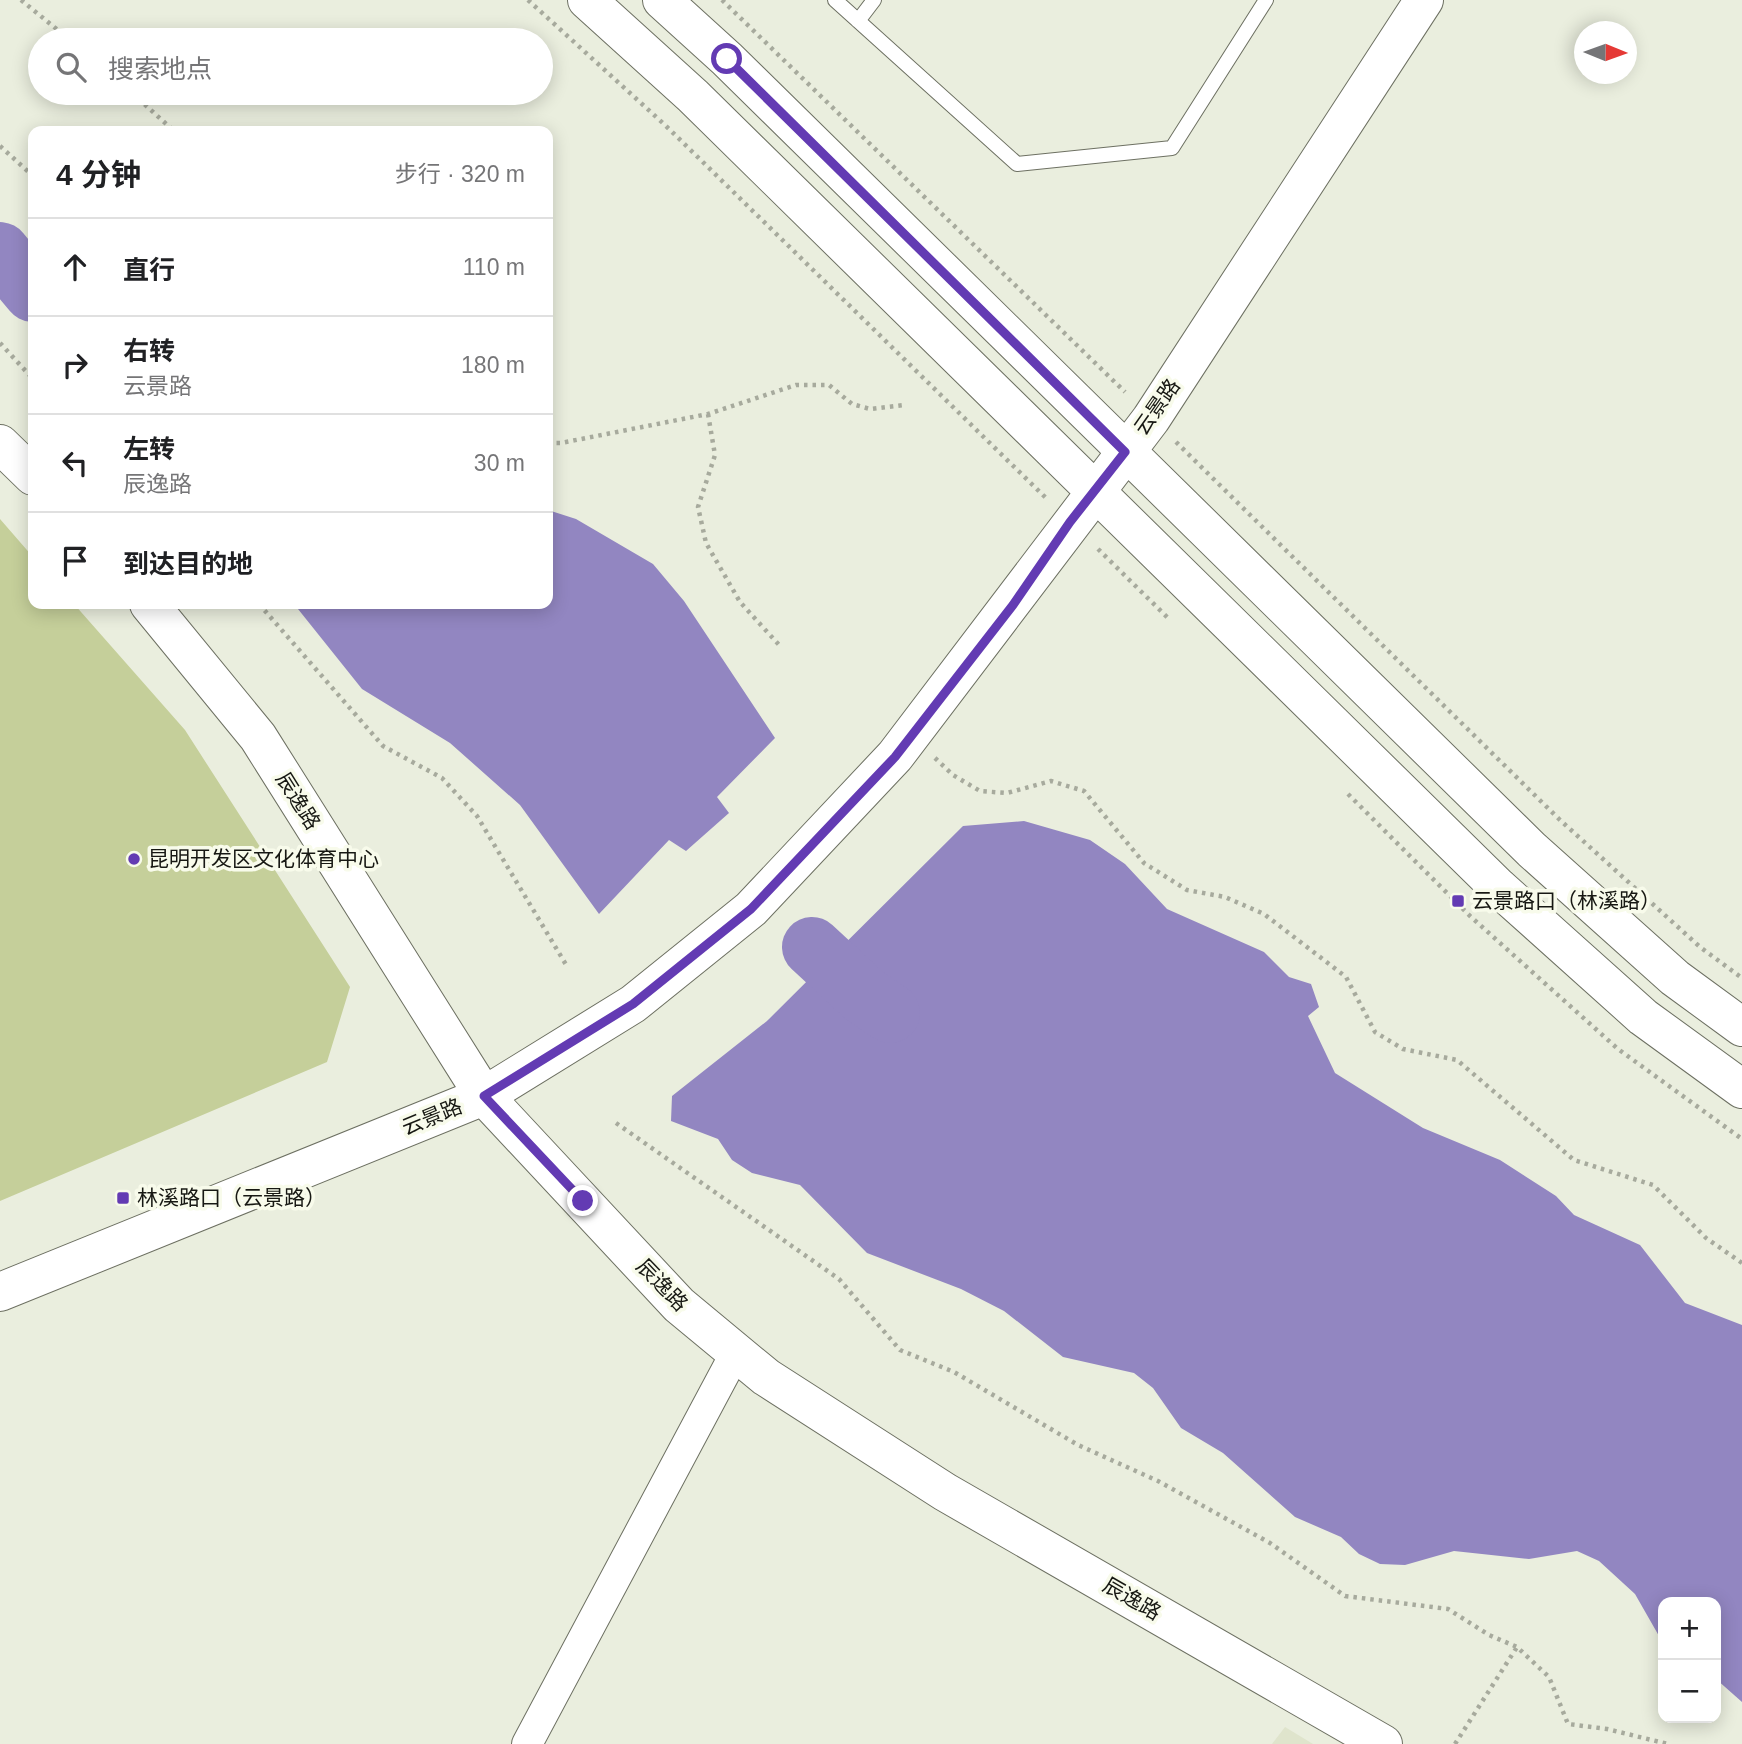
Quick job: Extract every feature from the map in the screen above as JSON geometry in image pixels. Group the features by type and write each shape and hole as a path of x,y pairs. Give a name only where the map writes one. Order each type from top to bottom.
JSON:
{"street":[{"path":"587,0 693,96 1498,887 1643,1017 1742,1089"},
{"path":"662,0 727,59 1532,850 1675,978 1742,1027"},
{"name":"云景路","path":"0,1292 484,1096 633,1004 751,909 911,735 1013,605 1151,419 1424,0"},
{"path":"0,444 28,471"},
{"name":"辰逸路","path":"153,609 258,737 484,1096 679,1305 766,1377 945,1492 1383,1744"},
{"path":"527,1744 735,1354"}],"lane":[{"path":"835,0 1017,164 1172,148 1266,0"},
{"path":"858,21 874,0"}],"path":[{"path":"21,0 55,28"},
{"path":"722,0 1560,820 1700,947 1742,978"},
{"path":"145,105 168,126"},
{"path":"0,146 28,171"},
{"path":"0,343 28,374"},
{"path":"553,443 708,414 796,385 829,385 852,404 870,408 904,405"},
{"path":"708,414 715,455 698,507 706,543 740,602 780,646"},
{"path":"263,609 383,746 442,778 477,816 568,968"},
{"path":"911,735 953,775 980,791 1007,793 1051,781 1084,791 1144,863 1187,890 1225,897 1264,914 1346,977 1375,1032 1403,1049 1457,1060 1574,1160 1653,1185 1706,1238 1742,1263"},
{"path":"616,1123 839,1279 900,1350 954,1372 1078,1445 1180,1493 1270,1544 1345,1596 1448,1609 1489,1635 1517,1647 1549,1677 1568,1724 1607,1729 1668,1744"},
{"path":"1455,1744 1517,1647"}],"shaded area":[{"path":"553,512 576,519 653,564 684,601 775,738 717,797 729,813 686,851 669,840 599,914 520,805 450,743 362,689 298,609 553,609"},
{"path":"1024,821 1090,840 1125,864 1167,909 1264,952 1289,977 1311,984 1319,1007 1308,1016 1335,1073 1423,1128 1500,1160 1556,1196 1574,1215 1640,1245 1685,1303 1742,1325 1742,1702 1721,1683 1721,1597 1658,1597 1658,1634 1635,1594 1599,1561 1577,1551 1529,1559 1454,1551 1405,1565 1380,1564 1359,1554 1341,1537 1295,1517 1223,1453 1181,1428 1153,1388 1134,1373 1063,1357 1004,1311 961,1289 867,1253 800,1185 752,1173 732,1160 718,1139 671,1121 672,1096 767,1021 963,826"},
{"path":"1285,1727 1313,1744 1272,1744"}],"green space":[{"name":"昆明开发区文化体育中心","path":"0,519 28,551 28,609 78,609 185,730 350,987 327,1062 0,1201"}],"waterway":[{"path":"0,252 28,286"},
{"path":"812,947 865,996 890,1013"}],"place":[{"name":"昆明开发区文化体育中心","path":"134,859"},
{"name":"云景路口（林溪路）","path":"1458,901"},
{"name":"林溪路口（云景路）","path":"123,1198"}],"route":[{"path":"583,1201 484,1096 633,1004 751,909 895,757 1013,605 1070,522 1125,452 727,59"}]}
